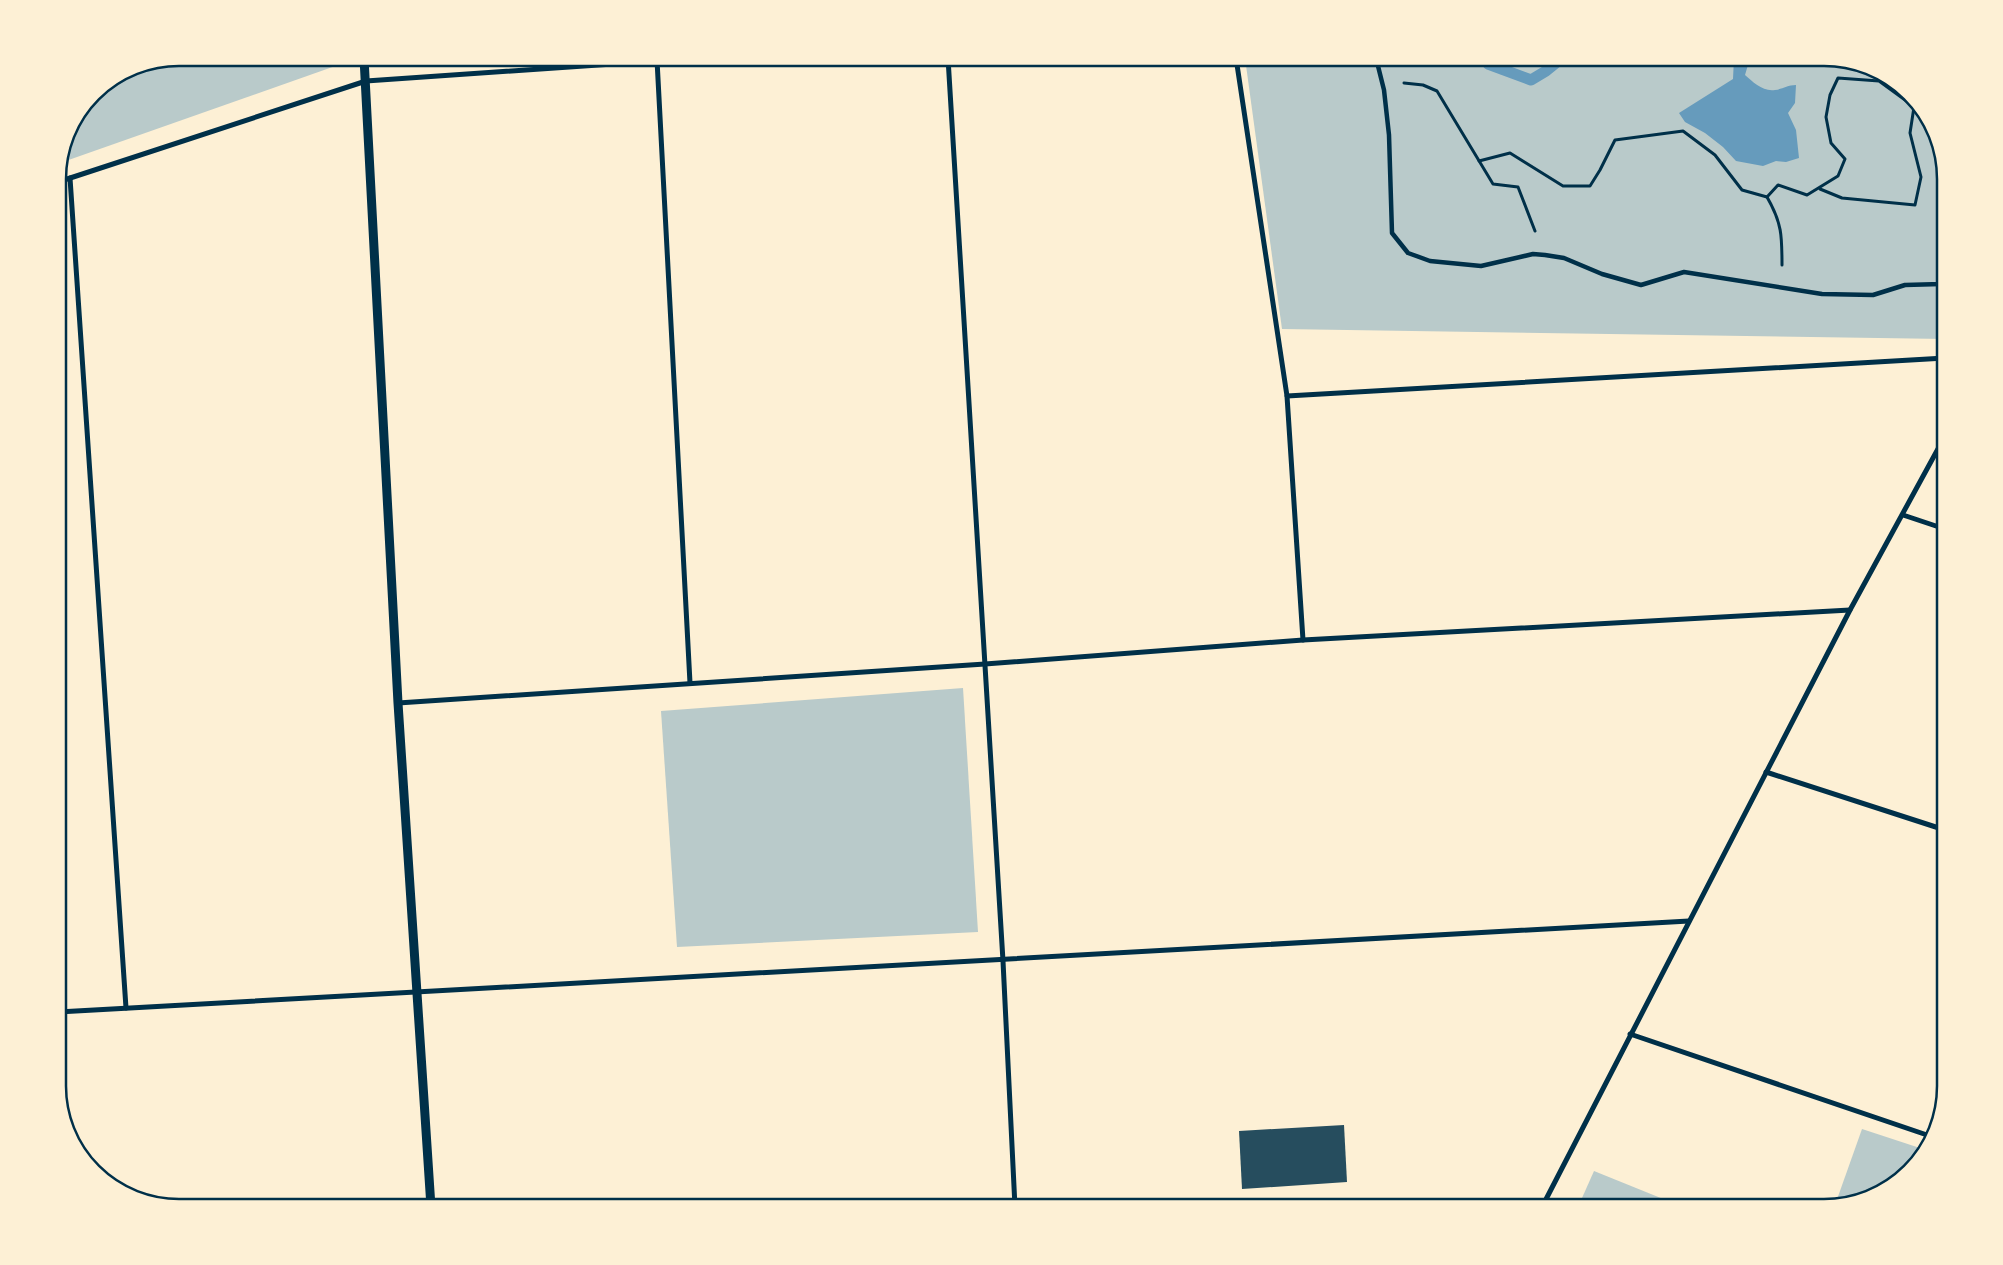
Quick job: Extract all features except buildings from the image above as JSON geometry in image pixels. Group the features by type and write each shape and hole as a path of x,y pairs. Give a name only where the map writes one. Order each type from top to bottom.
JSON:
{"street":[{"path":"365,66 398,703 430,1199"},
{"path":"66,179 366,80 570,66"},
{"path":"657,66 690,683"},
{"path":"948,66 1003,960 1015,1199"},
{"path":"1237,66 1288,396 1303,640"},
{"path":"1378,66 1384,90 1389,135 1392,233 1408,253 1430,261 1481,266 1533,254 1545,255 1564,258 1602,274 1641,285 1684,272 1822,294 1873,295 1905,285 1937,284"},
{"path":"70,178 126,1008"},
{"path":"1288,396 1937,359"},
{"path":"1547,1199 1850,610 1937,453"},
{"path":"1903,515 1937,526"},
{"path":"398,703 985,664 1303,640 1850,610"},
{"path":"1766,772 1937,827"},
{"path":"66,1012 1689,921"},
{"path":"1630,1034 1925,1134"}],"path":[{"path":"1767,197 1778,185 1808,195 1838,176 1844,159 1831,144 1826,117 1830,95 1838,78 1879,81 1905,100"},
{"path":"1384,90 1406,83 1423,85 1437,91 1493,184 1518,187 1545,255"},
{"path":"1820,188 1842,198 1915,205 1921,177 1910,133 1913,111"},
{"path":"1479,162 1510,153 1563,186 1590,186 1615,140 1683,131 1715,155 1742,190 1767,197 1776,213 1782,231 1782,269 1808,292"}],"shaded area":[{"path":"172,66 335,66 68,160 81,123 99,99 123,81 143,72"},
{"path":"1246,66 1838,67 1853,70 1880,81 1904,99 1922,123 1935,157 1937,172 1937,339 1282,329"},
{"path":"963,688 978,932 677,947 661,711"},
{"path":"1862,1129 1918,1147 1904,1166 1880,1184 1853,1195 1837,1198"},
{"path":"1594,1171 1663,1199 1582,1199"}],"water":[{"path":"1734,66 1748,66 1745,75 1762,88 1775,90 1796,85 1795,103 1788,113 1796,130 1799,158 1786,162 1776,161 1763,166 1736,161 1723,147 1705,133 1685,122 1679,113 1733,79"}],"waterway":[{"path":"1493,66 1531,80 1552,66"}]}
